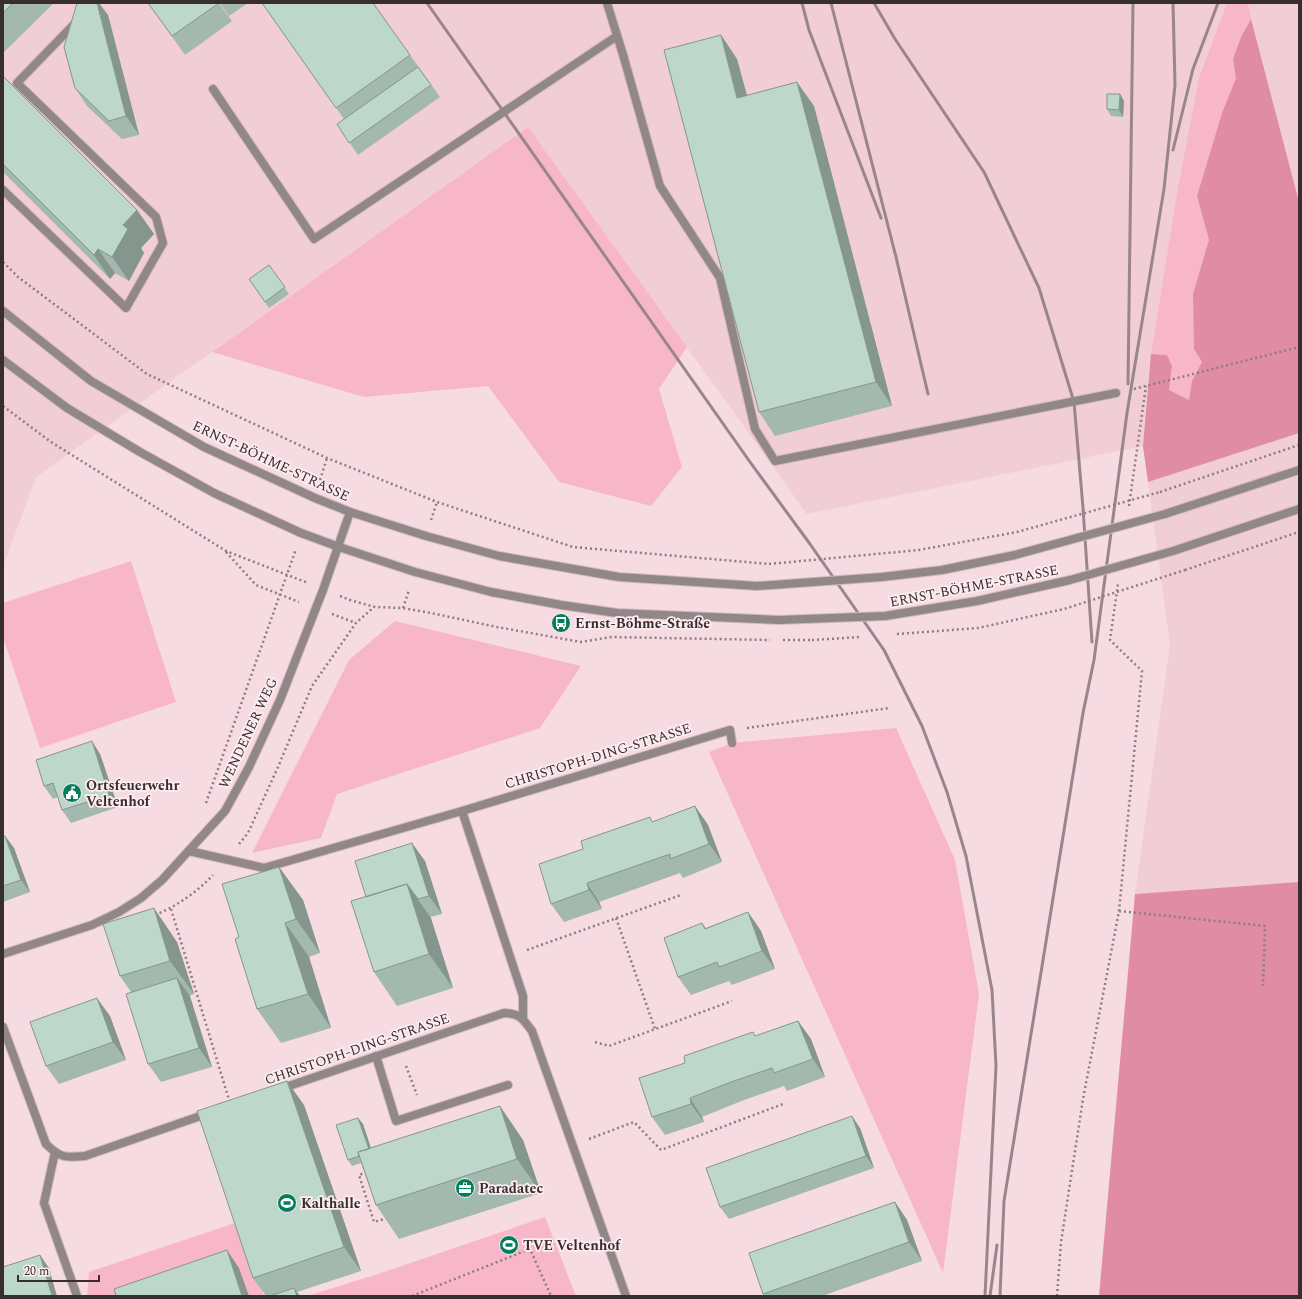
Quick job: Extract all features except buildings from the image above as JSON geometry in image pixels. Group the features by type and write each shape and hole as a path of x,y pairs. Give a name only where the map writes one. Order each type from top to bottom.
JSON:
{"street":[{"path":"3,190 126,308 163,243 156,217 17,84 84,13 87,3"},
{"path":"607,3 660,186 720,278 755,429 775,461 1116,393"},
{"path":"213,89 314,239 617,36"},
{"name":"ERNST-BÖHME-STRASSE","path":"3,311 91,381 204,447 315,498 350,512 426,536 499,556 619,577 757,586 882,577 942,570 1015,555 1166,514 1299,470"},
{"name":"ERNST-BÖHME-STRASSE","path":"3,360 67,408 140,452 214,493 301,533 423,574 491,592 561,605 616,613 779,620 885,616 977,601 1070,580 1173,551 1299,509"},
{"name":"ERNST-BÖHME-STRASSE","path":"339,547 350,512"},
{"name":"WENDENER WEG","path":"3,954 92,925 119,912 141,898 162,880 225,811 250,767 280,700 339,547"},
{"path":"730,730 732,743"},
{"name":"CHRISTOPH-DING-STRASSE","path":"189,851 264,868 462,811 730,730"},
{"path":"462,811 524,996 523,1019 532,1031 626,1296"},
{"name":"CHRISTOPH-DING-STRASSE","path":"274,1090 504,1013 515,1014 523,1019"},
{"path":"3,1027 46,1144 55,1152 69,1158 85,1156 231,1105"},
{"path":"376,1056 396,1121 508,1085"},
{"path":"55,1152 44,1204 77,1296"}],"path":[{"path":"3,262 18,276 147,374 327,458 437,502 573,547 769,564 919,550 1017,532 1160,492 1299,445"},
{"path":"1116,393 1299,347"},
{"path":"3,406 51,442 226,551 288,574 323,590 350,600 375,607 403,608 581,642 611,637 774,640"},
{"path":"315,498 327,458"},
{"path":"1185,570 1299,532"},
{"path":"205,806 288,574 301,533"},
{"path":"226,551 256,585 280,596 356,623"},
{"path":"781,640 812,640"},
{"path":"1057,1296 1061,1242 1083,1099 1119,911 1142,671 1110,640"},
{"path":"730,730 889,708"},
{"path":"511,956 681,895"},
{"path":"171,909 231,1105"},
{"path":"1119,911 1264,926 1263,986"},
{"path":"616,918 655,1029"},
{"path":"595,1042 609,1046 732,1001"},
{"path":"572,1145 634,1122 661,1150 783,1104"},
{"path":"364,1167 366,1172"},
{"path":"373,1170 359,1175 374,1222 392,1217"},
{"path":"412,1296 530,1249 551,1296"}],"shaded area":[{"path":"3,3 1299,3 1299,882 1135,894 1170,645 1143,446 807,514 528,127 36,477 3,567"},
{"path":"1227,3 1248,3 1251,19 1241,37 1233,59 1236,78 1222,113 1197,196 1210,240 1193,294 1194,349 1202,362 1192,381 1189,400 1169,390 1172,366 1167,355 1151,354 1178,188 1199,78"},
{"path":"1251,19 1299,202 1299,433 1148,482 1143,446 1151,354 1167,355 1172,366 1169,390 1189,400 1192,381 1202,362 1194,349 1193,294 1209,240 1197,196 1222,113 1236,78 1233,59 1241,37"},
{"path":"528,127 687,347 659,389 682,467 651,506 559,482 488,386 364,397 212,352"},
{"path":"131,561 176,702 40,748 3,637 3,603"},
{"path":"395,621 581,666 540,728 337,794 321,838 252,853 349,660"},
{"path":"896,728 955,860 979,994 943,1273 709,752 732,743"},
{"path":"1299,882 1299,1296 1099,1296 1135,894"},
{"name":"TVE Veltenhof","path":"545,1217 576,1296 307,1296 381,1273"},
{"path":"238,1222 264,1296 87,1296 89,1272"}],"railway":[{"path":"427,3 884,650 922,726 947,792 966,856 992,990 996,1066 985,1296"},
{"path":"802,3 809,30 881,218"},
{"path":"831,3 896,257 928,394"},
{"path":"874,3 895,39 984,172 1039,288 1074,402 1092,642"},
{"path":"1128,384 1133,3"},
{"path":"1000,1296 1004,1201 1083,713 1094,660 1127,413 1164,189 1175,85 1173,3"},
{"path":"1173,150 1193,69 1218,3"},
{"path":"990,1296 997,1245"}],"place":[{"name":"Ernst-Böhme-Straße","path":"561,623"},
{"name":"Ortsfeuerwehr Veltenhof","path":"72,793"},
{"name":"Paradatec","path":"465,1188"},
{"name":"Kalthalle","path":"287,1203"},
{"name":"TVE Veltenhof","path":"509,1245"}]}
